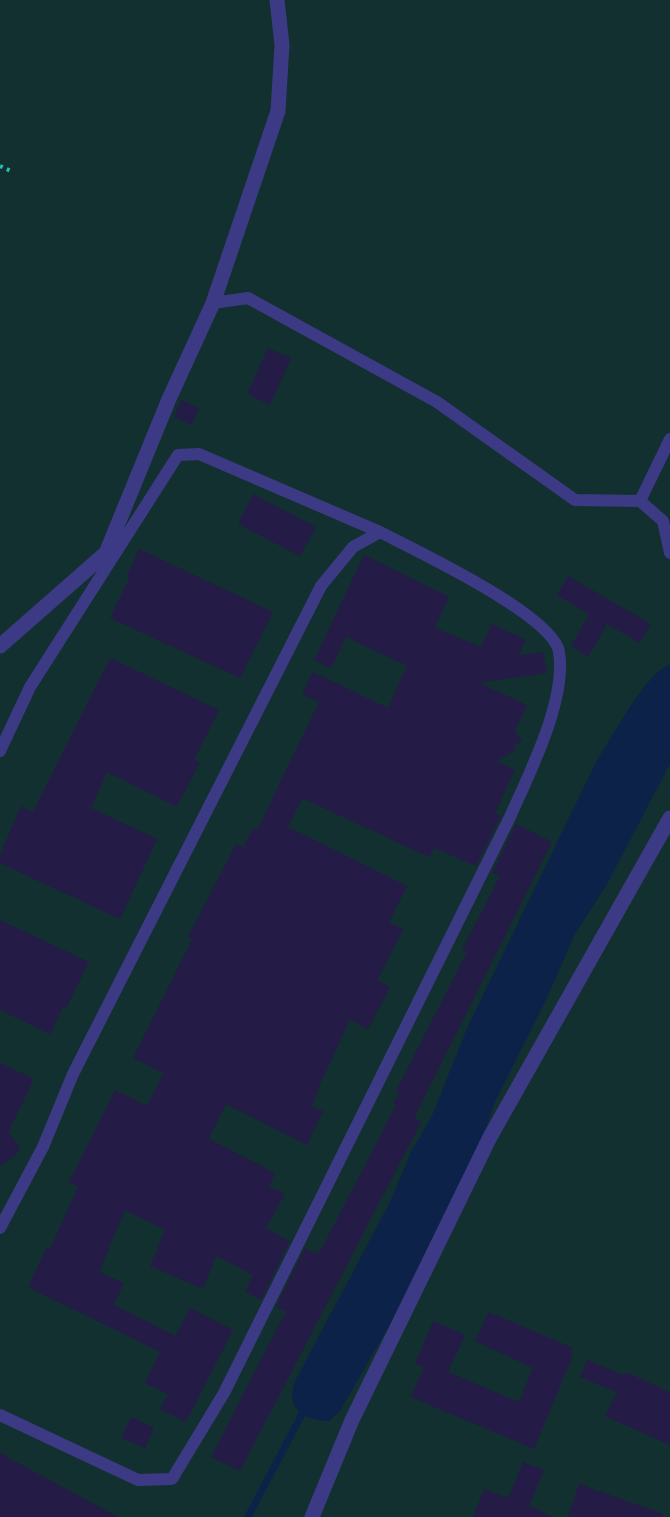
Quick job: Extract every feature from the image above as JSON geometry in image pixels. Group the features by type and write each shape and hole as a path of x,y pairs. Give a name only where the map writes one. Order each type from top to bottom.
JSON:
{"street":[{"path":"0,646 106,553 169,399 213,303 278,111 282,45 277,0"},
{"path":"312,1517 352,1420 490,1137 670,818"}],"lane":[{"path":"213,303 248,298 437,402 575,500 640,501 663,521 670,553"},
{"path":"640,501 670,439"},
{"path":"0,751 30,687 178,455 199,454 380,532 463,576 528,615 541,625 559,651 559,671 551,723 510,817 224,1393 172,1479 138,1480 0,1415"},
{"path":"0,1228 43,1147 73,1074 321,586 352,547 380,532"}],"path":[{"path":"0,166 13,172"}],"green space":[{"path":"0,0 670,0 670,1517 0,1517"}],"water":[{"path":"670,665 670,764 606,886 575,934 547,998 495,1102 481,1142 390,1324 340,1411 329,1421 304,1415 292,1399 295,1381 390,1202 411,1152 432,1116 468,1026 597,760 640,692 661,670"}],"building":[{"path":"268,348 291,358 270,405 247,394"},
{"path":"181,400 199,408 192,425 174,417"},
{"path":"253,494 316,527 300,556 238,524"},
{"path":"139,549 273,612 240,678 110,618 130,577 127,576"},
{"path":"364,555 449,597 435,628 481,647 492,624 526,640 519,655 543,652 547,673 479,683 527,705 515,731 522,741 513,746 516,750 497,761 515,770 495,813 501,816 476,866 434,848 429,857 302,798 288,827 407,886 389,922 403,929 377,980 390,987 368,1029 350,1020 321,1082 312,1106 323,1111 307,1145 226,1104 209,1139 275,1173 269,1186 285,1194 266,1228 290,1241 261,1300 245,1292 253,1275 216,1256 203,1289 150,1266 165,1230 125,1210 99,1272 124,1283 114,1305 175,1336 190,1308 233,1330 186,1422 160,1409 168,1394 145,1383 160,1352 28,1287 47,1247 50,1249 78,1187 69,1182 115,1090 147,1106 163,1073 133,1058 192,939 188,937 236,844 243,847 253,828 257,830 319,702 302,694 313,672 388,708 407,666 346,637 331,668 314,660"},
{"path":"568,576 651,624 640,643 607,624 588,657 571,646 589,614 557,595"},
{"path":"110,658 219,710 194,760 200,762 177,807 107,772 91,808 157,839 120,919 0,863 0,855 21,806 33,812"},
{"path":"516,824 552,842 414,1118 421,1122 240,1471 211,1457 286,1311 276,1307 305,1248 316,1254 317,1251 320,1252 396,1105 393,1104 399,1093 396,1091 467,952 462,950 500,876 492,873"},
{"path":"0,920 89,962 66,1009 63,1007 50,1034 0,1010"},
{"path":"0,1063 34,1079 8,1132 20,1147 16,1155 0,1166"},
{"path":"489,1312 573,1348 570,1354 573,1355 534,1449 411,1397 424,1367 415,1363 433,1321 465,1335 448,1372 519,1402 533,1368 475,1341"},
{"path":"587,1360 624,1375 626,1372 670,1392 670,1445 605,1416 617,1392 580,1377"},
{"path":"131,1417 154,1428 145,1448 121,1438"},
{"path":"0,1453 118,1517 0,1517"},
{"path":"523,1462 544,1470 529,1506 553,1517 473,1517 484,1489 508,1498"},
{"path":"579,1484 663,1514 663,1517 568,1517"}],"waterway":[{"path":"248,1517 302,1414"}]}
